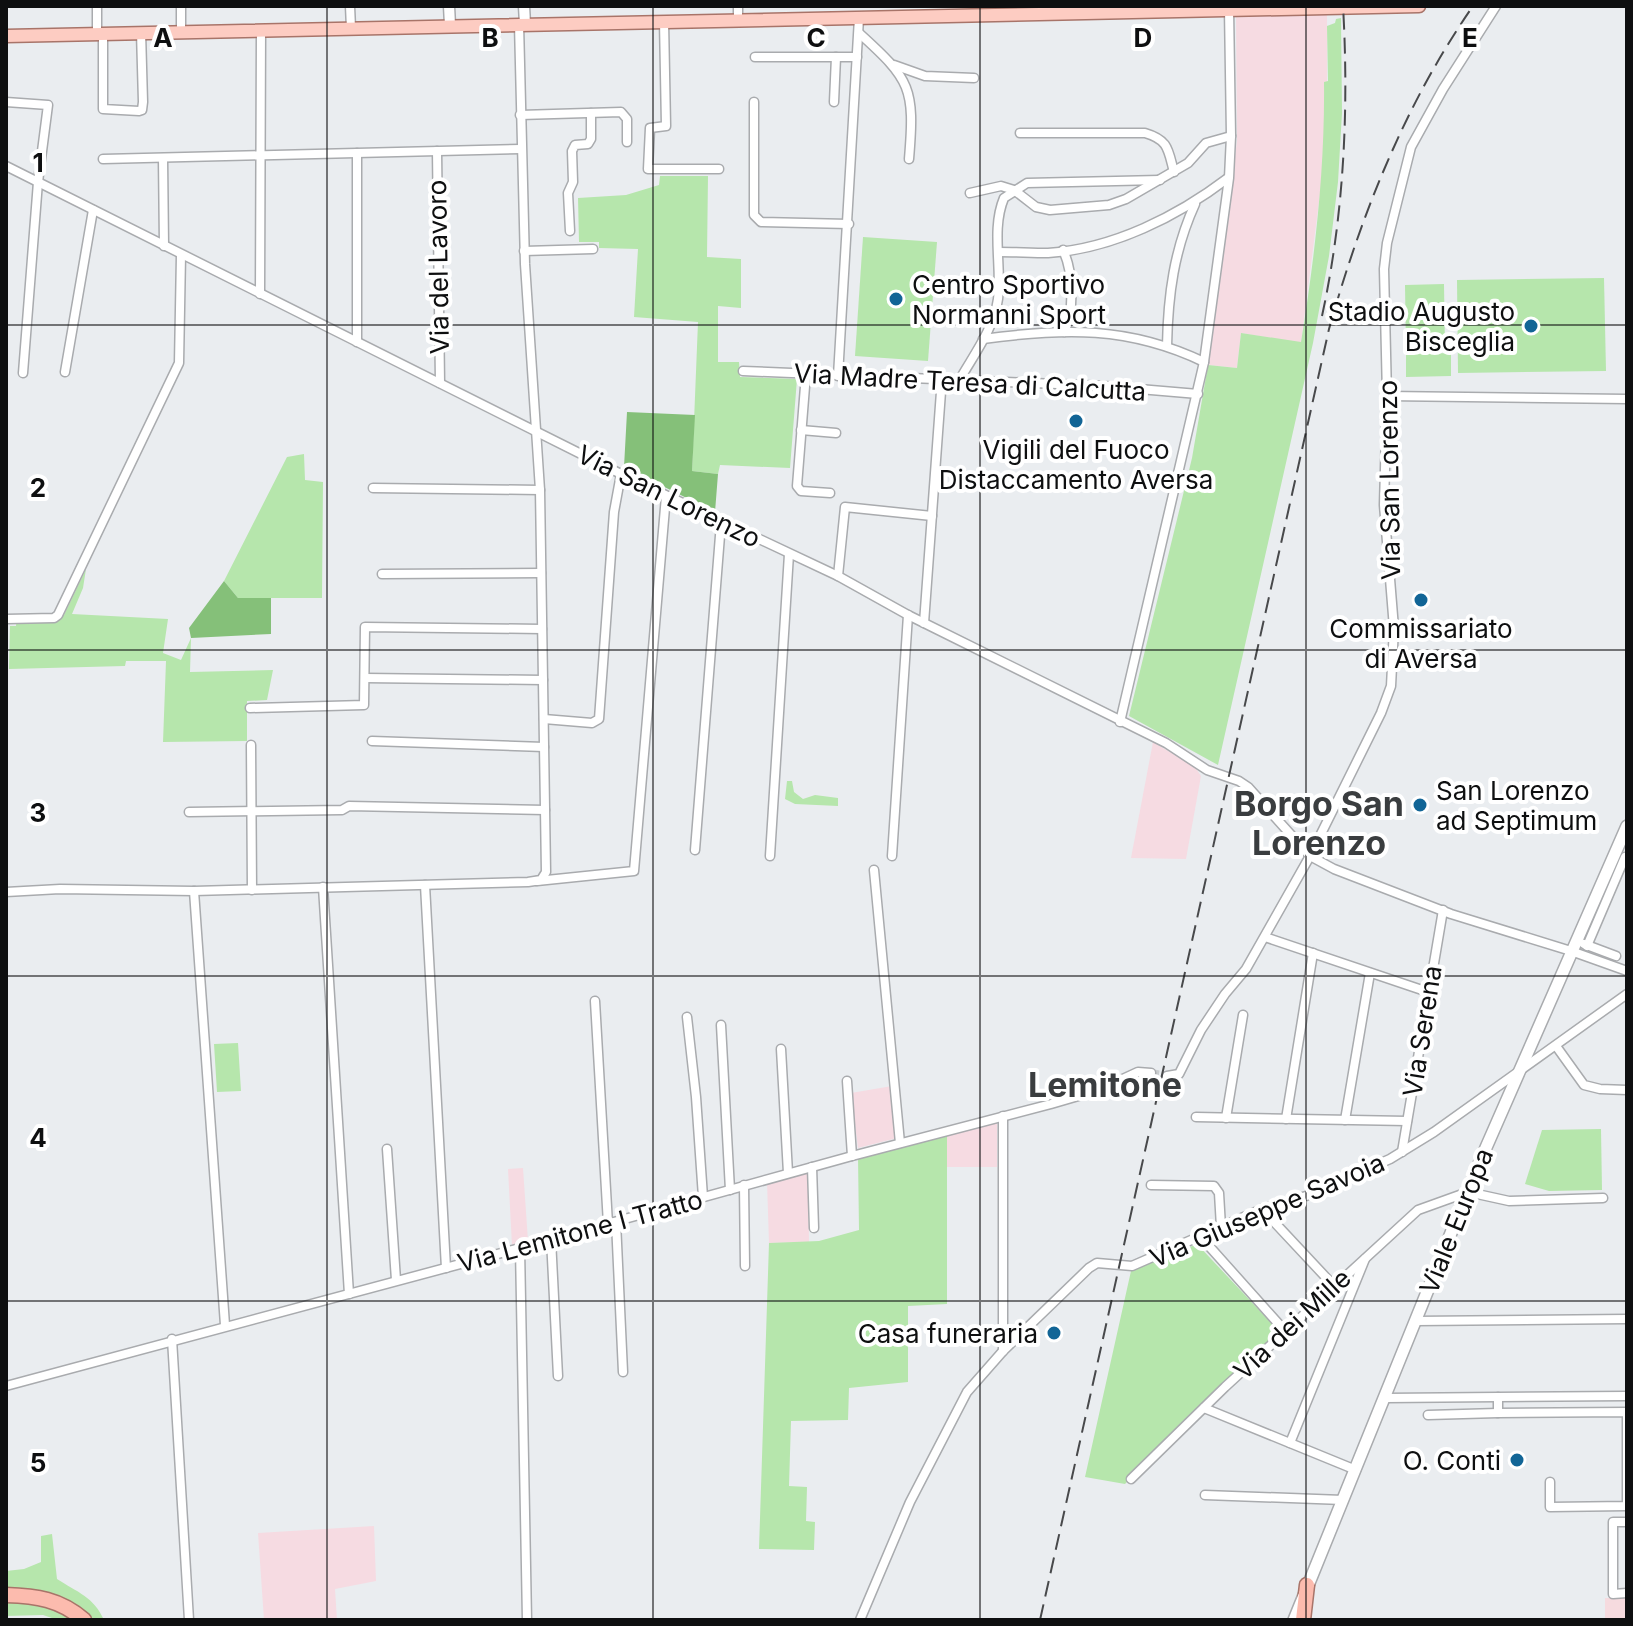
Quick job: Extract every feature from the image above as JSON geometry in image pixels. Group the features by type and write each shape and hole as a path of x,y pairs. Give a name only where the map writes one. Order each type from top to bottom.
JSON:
{"highway":[{"path":"1303,1620 1307,1585"},
{"path":"6,1595 48,1598 84,1620"}],"main road":[{"path":"6,36 738,20 824,12 859,18 972,10 1419,6"},
{"name":"Viale Europa","path":"1294,1620 1520,1069 1622,856 1627,826"}],"street":[{"path":"97,6 103,109 139,111 143,102 141,32"},
{"path":"181,6 181,32"},
{"path":"350,6 351,28"},
{"path":"449,6 450,25"},
{"path":"524,6 520,115 524,251 540,490 546,872 541,880 528,882"},
{"path":"738,6 738,20"},
{"name":"Via San Lorenzo","path":"1310,856 1381,713 1391,686 1394,628 1384,505 1387,396 1385,256 1397,197 1411,147 1423,123 1489,11 1496,6"},
{"path":"1120,722 1204,362 1229,178 1229,9"},
{"path":"838,376 859,18"},
{"path":"664,21 666,126 650,128 648,169 719,169"},
{"path":"260,294 261,30"},
{"path":"859,33 894,65 905,82 912,123 909,159"},
{"path":"755,57 857,57"},
{"path":"834,102 836,57"},
{"path":"894,65 925,76 974,78"},
{"path":"6,102 48,105 38,182 23,373"},
{"path":"754,102 754,215 757,219 761,222 849,224"},
{"path":"520,115 621,112 627,119 627,142"},
{"path":"570,231 568,193 573,182 572,151 575,145 588,144 591,139 591,113"},
{"path":"1020,133 1145,133 1160,137 1167,147 1174,172"},
{"path":"970,193 1001,186 1014,190 1036,207 1050,210 1109,205 1174,172 1188,163 1206,143 1231,136"},
{"path":"103,159 521,149"},
{"name":"Via del Lavoro","path":"437,151 440,383"},
{"path":"357,153 357,342"},
{"path":"163,158 164,246"},
{"name":"Via San Lorenzo","path":"6,166 621,474 838,576 908,615 1166,743 1207,770 1239,781 1248,787 1310,856 1334,869 1443,910 1578,946 1627,971"},
{"path":"999,252 1063,250 1125,235 1195,203 1229,178"},
{"path":"960,379 983,339 998,300 1000,208 1004,198 1027,183 1160,180"},
{"path":"1167,346 1171,282 1177,251 1195,203"},
{"path":"65,372 93,210"},
{"path":"524,251 593,249"},
{"path":"1063,250 1069,266 1070,289 1069,318 1064,332"},
{"path":"8,619 54,618 58,615 179,363 181,255"},
{"path":"983,339 1064,332 1141,338 1204,362"},
{"name":"Via Madre Teresa di Calcutta","path":"743,371 1104,386 1198,394"},
{"path":"806,374 797,486 801,491 830,493"},
{"path":"924,623 942,378"},
{"path":"1387,396 1627,399"},
{"path":"801,430 836,433"},
{"path":"544,719 592,723 599,719 614,512 621,474"},
{"path":"373,488 540,490"},
{"path":"6,892 60,889 252,890 528,882 634,871 666,496"},
{"path":"838,576 845,507 932,516"},
{"path":"695,850 721,523"},
{"path":"770,856 789,554"},
{"path":"382,574 541,573"},
{"path":"892,856 908,615"},
{"path":"250,708 364,705 365,627 542,629"},
{"path":"365,678 543,680"},
{"path":"372,741 544,747"},
{"path":"251,745 252,890"},
{"path":"189,812 342,810 349,806 545,810"},
{"path":"1167,1076 1179,1074 1201,1030 1246,969 1310,856"},
{"path":"874,870 900,1143"},
{"path":"425,885 446,1268"},
{"path":"323,887 349,1294"},
{"path":"194,891 225,1325"},
{"name":"Via Serena","path":"1402,1152 1443,910"},
{"path":"1265,937 1428,992"},
{"path":"1578,946 1616,956"},
{"path":"1286,1119 1313,953"},
{"path":"1345,1120 1370,973"},
{"name":"Via Giuseppe Savoia","path":"1003,1351 1097,1263 1132,1266 1262,1209 1342,1182 1402,1152 1627,994"},
{"path":"595,1001 623,1372"},
{"path":"1226,1118 1243,1015"},
{"path":"687,1017 703,1197"},
{"path":"721,1025 730,1190"},
{"path":"1556,1046 1584,1085 1627,1090"},
{"path":"781,1049 788,1173"},
{"name":"Via Lemitone I Tratto","path":"6,1386 1099,1090 1138,1072 1151,1073"},
{"path":"847,1081 852,1156"},
{"path":"860,1620 910,1502 955,1414 975,1381 1003,1351 1003,1116"},
{"path":"1196,1117 1407,1121"},
{"path":"387,1149 396,1280"},
{"path":"812,1167 814,1228"},
{"path":"744,1185 745,1266"},
{"path":"1151,1185 1214,1186 1219,1193 1221,1227"},
{"path":"1468,1192 1509,1201 1603,1198"},
{"name":"Via dei Mille","path":"1131,1479 1285,1331 1418,1210 1468,1192"},
{"path":"1262,1209 1334,1286"},
{"path":"1200,1236 1285,1331"},
{"path":"551,1239 558,1376"},
{"path":"520,1248 527,1620"},
{"path":"1290,1443 1367,1255"},
{"path":"1415,1321 1627,1319"},
{"path":"172,1339 189,1620"},
{"path":"1386,1398 1627,1396"},
{"path":"1498,1397 1498,1413"},
{"path":"1204,1408 1356,1470"},
{"path":"1428,1415 1627,1412 1627,1506 1550,1507 1550,1482"},
{"path":"1205,1495 1343,1500"},
{"path":"1627,1522 1613,1522 1613,1594 1627,1593"}],"shaded area":[{"path":"1236,13 1327,13 1327,139 1301,343 1241,333 1237,368 1208,365 1237,141"},
{"path":"1153,742 1195,767 1201,776 1186,859 1131,858"},
{"path":"892,1086 897,1138 858,1148 851,1093"},
{"path":"997,1121 997,1167 947,1167 947,1134"},
{"path":"523,1168 528,1241 512,1246 508,1169"},
{"path":"808,1171 809,1242 769,1243 767,1182"},
{"path":"374,1526 376,1581 335,1589 337,1620 264,1620 258,1533"},
{"path":"1605,1598 1627,1598 1627,1620 1605,1620"}],"green space":[{"path":"1341,18 1342,113 1329,256 1313,343 1218,765 1129,716 1192,458 1208,365 1237,368 1241,333 1301,342 1321,180 1324,82 1328,81 1327,26"},
{"path":"660,176 708,176 707,257 741,259 741,308 718,306 718,362 739,362 740,377 797,379 790,468 720,465 718,474 692,471 698,322 634,317 638,249 599,248 599,242 579,242 578,198 626,195 659,185"},
{"name":"Centro Sportivo Normanni Sport","path":"863,237 937,242 928,361 855,356"},
{"name":"Stadio Augusto Bisceglia","path":"1604,278 1606,371 1458,373 1457,280"},
{"path":"1444,284 1445,350 1406,351 1405,285"},
{"path":"1451,353 1451,376 1406,377 1406,354"},
{"path":"627,412 695,415 692,471 718,474 715,512 624,467"},
{"path":"304,454 305,480 323,482 322,598 238,598 224,581 287,457"},
{"path":"86,569 83,588 72,614 168,619 163,653 181,660 191,638 190,672 273,670 267,700 247,701 247,741 163,742 166,661 126,661 125,666 9,669 10,626 16,626 17,615 64,615"},
{"path":"224,581 238,598 271,598 271,634 191,638 189,628"},
{"path":"787,781 792,781 794,792 803,799 815,795 838,798 838,806 795,804 785,799"},
{"path":"238,1043 241,1091 217,1092 214,1044"},
{"path":"1601,1129 1602,1190 1549,1191 1525,1184 1542,1130"},
{"path":"947,1134 947,1304 908,1306 908,1382 849,1388 848,1420 791,1421 789,1486 807,1487 806,1521 815,1522 814,1550 759,1549 769,1243 819,1241 859,1230 858,1157"},
{"path":"1197,1244 1278,1330 1277,1334 1125,1484 1085,1477 1131,1271"},
{"path":"52,1534 57,1579 90,1600 104,1620 92,1620 73,1603 53,1594 6,1588 6,1571 24,1569 41,1562 41,1536"},
{"path":"26,1602 58,1609 73,1620 58,1620 43,1615 6,1616 6,1603"}],"tunnel":[{"path":"1151,1073 1167,1076"}],"railway":[{"path":"1322,316 1335,239 1343,162 1343,6"},
{"path":"1040,1620 1329,329 1355,244 1406,121 1473,6"}],"place":[{"name":"Centro Sportivo Normanni Sport","path":"896,299"},
{"name":"Stadio Augusto Bisceglia","path":"1531,326"},
{"name":"Vigili del Fuoco Distaccamento Aversa","path":"1076,421"},
{"name":"Commissariato di Aversa","path":"1421,600"},
{"name":"San Lorenzo ad Septimum","path":"1420,805"},
{"name":"Casa funeraria","path":"1054,1333"},
{"name":"O. Conti","path":"1517,1460"}],"district":[{"name":"Borgo San Lorenzo","path":"1319,822"},
{"name":"Lemitone","path":"1105,1084"}]}
